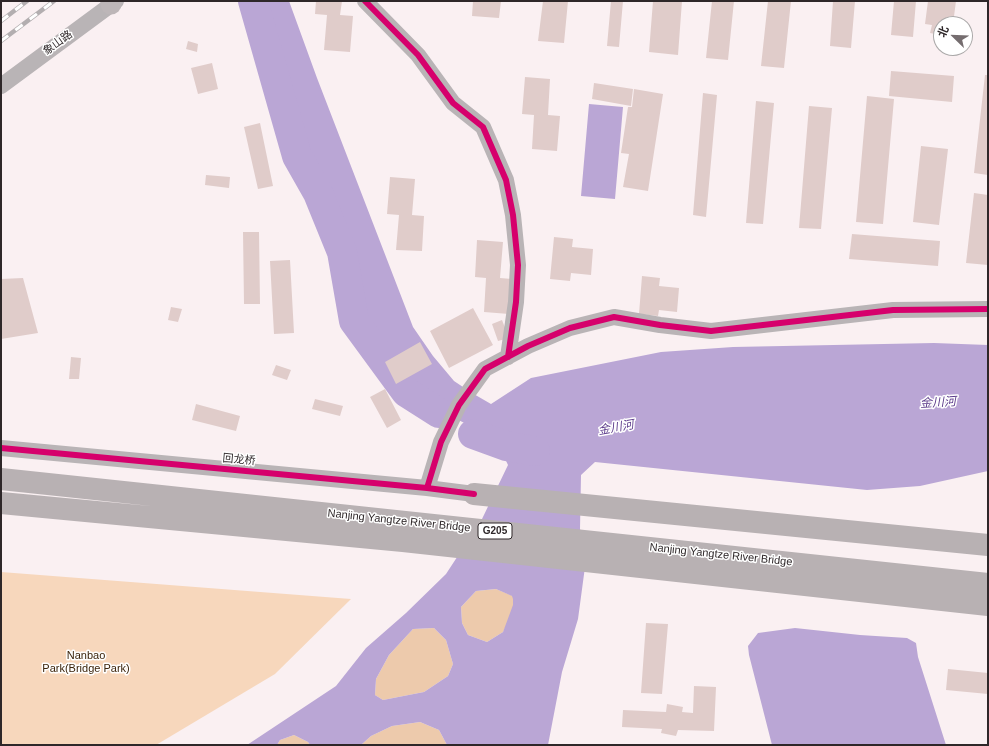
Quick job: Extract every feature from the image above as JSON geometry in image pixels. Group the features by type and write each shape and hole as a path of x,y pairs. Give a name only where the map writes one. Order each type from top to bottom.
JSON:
{"highway":[{"name":"Nanjing Yangtze River Bridge","path":"1,479 988,584"},
{"path":"474,494 597,508 988,545"},
{"name":"Nanjing Yangtze River Bridge","path":"1,503 403,541 988,605"}],"street":[{"path":"365,1 418,55 453,103 483,127 506,180 513,215 518,265 516,302 508,357"},
{"name":"象山路","path":"1,86 113,2"},
{"path":"427,488 440,442 459,405 485,369 570,328 614,317 660,325 712,331 893,310 988,309"},
{"name":"回龙桥","path":"1,448 427,488 474,494"}],"green space":[{"name":"Nanbao Park(Bridge Park)","path":"1,572 351,599 275,674 156,745 1,745"}],"shaded area":[{"path":"496,589 513,596 513,613 503,632 487,642 468,635 462,623 461,607 476,591"},
{"path":"434,628 446,640 453,664 448,676 424,692 383,700 375,695 376,679 389,655 413,629"},
{"path":"420,722 439,730 447,745 361,745 371,736 392,726"},
{"path":"294,735 308,742 310,745 277,745 280,740"}],"water":[{"name":"金川河","path":"261,1 289,1 317,78 413,327 433,356 454,381 491,404 531,378 661,352 733,347 934,343 988,345 988,471 920,486 867,490 595,462 581,475 580,529 587,552 578,619 562,672 548,745 447,745 439,730 420,722 392,726 371,736 361,745 310,745 308,742 294,735 280,740 277,745 247,745 336,686 366,648 406,613 446,574 482,519 508,465 499,446 487,434 444,413 401,377 380,351 362,314 320,183 289,97","holes":["496,589 512,596 513,599 513,605 503,632 487,642 468,635 462,623 461,607 476,591","434,628 446,640 453,664 448,676 424,692 383,700 375,695 376,679 389,655 413,629"]},
{"path":"589,104 623,107 615,199 581,196"},
{"path":"795,628 907,638 916,643 918,657 946,745 772,745 748,646 758,633"}],"building":[{"path":"316,1 342,1 340,15 353,16 350,52 324,50 327,15 315,14"},
{"path":"473,1 501,1 499,18 472,16"},
{"path":"543,1 568,1 564,43 538,41"},
{"path":"611,1 623,1 619,47 607,46"},
{"path":"653,1 682,1 678,55 649,52"},
{"path":"712,1 734,1 728,60 706,58"},
{"path":"768,1 791,1 784,68 761,66"},
{"path":"833,1 855,1 851,48 830,46"},
{"path":"894,1 916,1 913,37 891,35"},
{"path":"928,1 956,1 954,16 933,16 933,34 930,33 932,25 925,24"},
{"path":"188,41 198,44 197,52 186,49"},
{"path":"212,63 218,89 198,94 191,68"},
{"path":"891,71 954,76 952,102 889,96"},
{"path":"985,75 988,75 988,175 974,173"},
{"path":"525,77 550,79 548,115 560,116 557,151 532,149 534,115 522,114"},
{"path":"594,83 633,89 631,106 592,99"},
{"path":"634,89 663,94 648,191 623,187 629,154 621,153 628,107 632,107"},
{"path":"703,93 717,95 706,217 693,215"},
{"path":"867,96 894,99 883,224 856,222"},
{"path":"756,101 774,103 763,224 746,223"},
{"path":"809,106 832,108 821,229 799,228"},
{"path":"260,123 273,186 258,189 244,127"},
{"path":"921,146 948,149 939,225 913,222"},
{"path":"206,175 230,177 229,188 205,185"},
{"path":"390,177 415,179 412,215 424,216 422,251 396,250 399,215 387,214"},
{"path":"974,193 988,195 988,265 966,263"},
{"path":"243,232 259,232 260,304 244,304"},
{"path":"852,234 940,241 938,266 849,259"},
{"path":"554,237 573,239 572,247 593,249 591,275 571,273 570,281 550,279"},
{"path":"477,240 503,242 500,278 512,279 509,314 484,312 486,278 475,277"},
{"path":"290,260 294,333 274,334 270,261"},
{"path":"642,276 660,278 659,286 679,288 677,312 659,310 658,316 639,314"},
{"path":"23,278 38,333 1,339 1,279"},
{"path":"171,307 182,309 178,322 168,320"},
{"path":"473,308 493,345 449,368 430,331"},
{"path":"502,320 509,338 498,341 492,324"},
{"path":"420,342 432,364 396,384 385,362"},
{"path":"71,357 81,358 79,379 69,379"},
{"path":"276,365 291,370 287,380 272,375"},
{"path":"385,389 401,420 387,428 370,397"},
{"path":"315,399 343,406 340,416 312,409"},
{"path":"196,404 240,416 236,431 192,420"},
{"path":"646,623 668,624 662,694 641,693"},
{"path":"948,669 988,673 988,694 946,690"},
{"path":"694,686 716,687 714,731 678,730 676,736 661,733 662,729 622,727 623,710 666,712 667,704 683,707 682,712 693,713"}],"waterway":[{"path":"253,1 297,156 318,193 342,252 354,321 406,392 439,413"},
{"path":"473,434 506,446 535,451"}],"railway":[{"path":"1,21 27,1"},
{"path":"1,41 54,1"}],"cycle path":[{"path":"365,1 418,55 453,103 483,127 506,180 513,215 518,265 516,302 508,357"},
{"path":"427,488 441,442 459,405 485,369 528,346 570,328 614,317 660,325 711,331 893,310 988,309"},
{"path":"1,448 427,488 474,494"}]}
